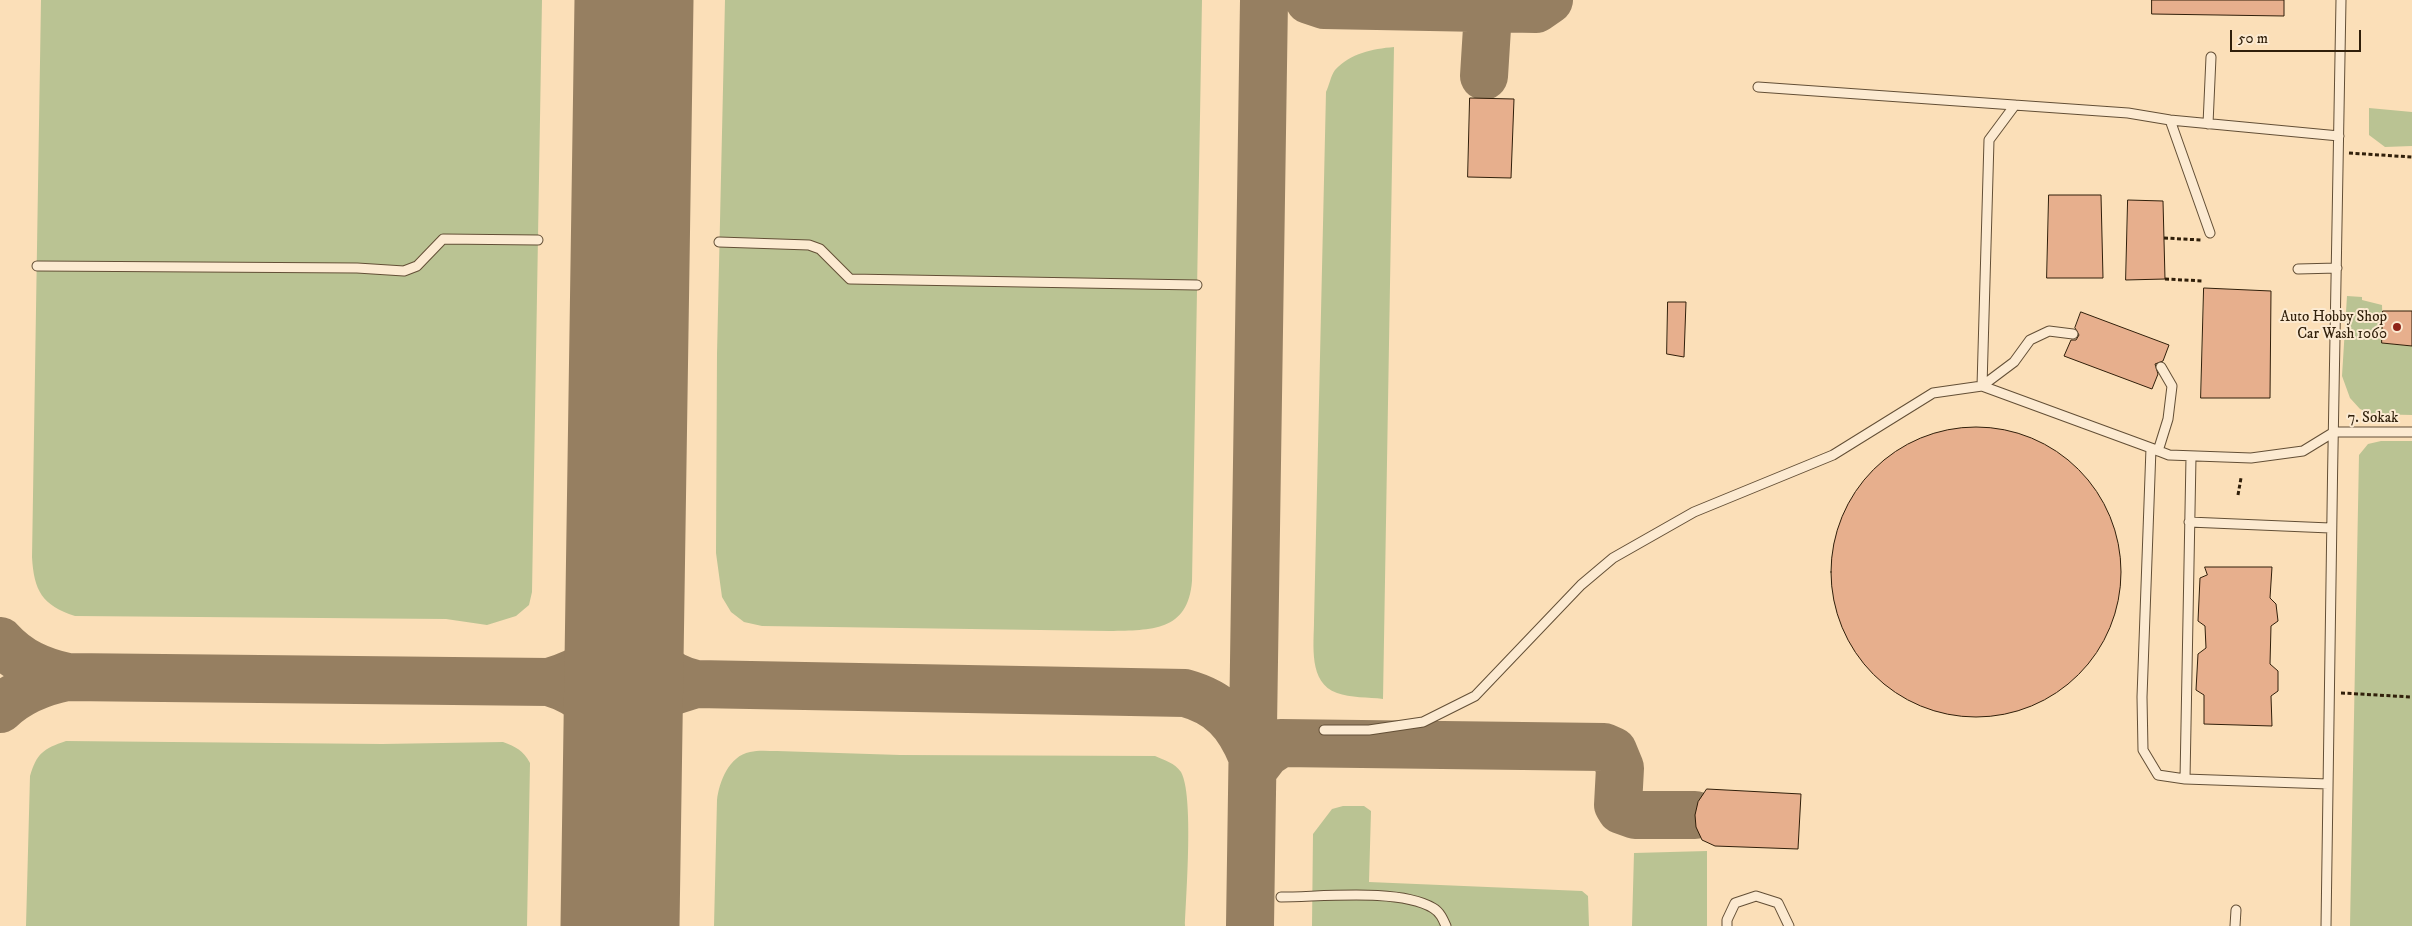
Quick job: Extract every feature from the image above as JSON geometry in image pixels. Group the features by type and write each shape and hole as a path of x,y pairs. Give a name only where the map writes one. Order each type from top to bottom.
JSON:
{"lane":[{"path":"2326,926 2330,692 2330,528 2334,432 2342,0"},
{"path":"2208,124 2210,57"},
{"path":"1758,87 2128,113 2170,120 2339,136"},
{"path":"1982,386 1989,140 2015,105"},
{"path":"2170,120 2207,236"},
{"path":"36,266 357,268 404,271 417,266 443,239 538,240"},
{"path":"719,242 810,245 820,249 850,279 1197,285"},
{"path":"2298,269 2337,268"},
{"path":"1982,386 2014,362 2030,340 2050,331 2073,334"},
{"path":"2161,367 2172,386 2168,418 2155,449 2142,697 2143,750 2158,775 2186,779 2328,784"},
{"path":"1324,730 1369,730 1423,722 1474,696 1581,585 1613,558 1694,512 1833,455 1933,393 1982,386 2168,455 2251,458 2303,451 2334,432"},
{"name":"7. Sokak","path":"2334,432 2412,432"},
{"path":"2186,779 2190,457"},
{"path":"2189,522 2330,528"},
{"path":"1281,897 1392,896 1419,902 1434,908 1442,917 1446,926"},
{"path":"1727,926 1727,920 1735,903 1756,896 1778,903 1790,926"},
{"path":"2235,926 2236,910"}],"path":[{"path":"2339,152 2412,157"},
{"path":"2164,238 2207,236"},
{"path":"2165,279 2203,281"},
{"path":"2238,495 2241,478"},
{"path":"2330,692 2412,697"}],"green space":[{"path":"41,0 542,0 532,592 529,605 516,616 487,625 446,619 75,616 55,607 42,595 35,579 32,557"},
{"path":"725,0 1202,0 1192,581 1189,598 1183,610 1175,619 1165,625 1153,628 1110,631 762,626 744,622 731,612 722,597 716,553 717,354"},
{"path":"1394,47 1383,699 1348,696 1328,688 1321,681 1317,672 1314,641 1326,92 1332,75 1341,64 1362,53"},
{"path":"2369,108 2412,112 2412,146 2385,147 2369,135"},
{"path":"2347,296 2362,297 2362,300 2382,305 2383,343 2412,346 2412,415 2372,414 2360,409 2350,398 2342,376"},
{"path":"2381,441 2412,441 2412,926 2350,926 2359,455 2368,444"},
{"path":"66,741 382,744 503,742 508,744 522,752 530,763 527,926 26,926 30,776 35,762 42,753"},
{"path":"756,751 900,755 1155,756 1166,760 1176,766 1181,772 1187,801 1188,846 1185,926 714,926 717,800 720,785 731,764 743,754"},
{"path":"1343,806 1364,806 1371,811 1369,882 1582,891 1588,896 1589,926 1312,926 1313,834 1332,809"},
{"path":"1707,851 1707,926 1632,926 1634,853"}],"building":[{"path":"2152,0 2284,0 2284,16 2152,14"},
{"path":"1470,98 1514,99 1511,178 1468,177"},
{"path":"2049,195 2101,195 2103,278 2047,278"},
{"path":"2128,200 2163,201 2165,279 2126,280"},
{"path":"2204,288 2271,291 2270,398 2201,398"},
{"path":"1668,302 1686,302 1684,357 1667,354"},
{"name":"Auto Hobby Shop Car Wash 1060","path":"2383,311 2412,311 2412,346 2382,343"},
{"path":"2081,312 2169,345 2163,361 2155,364 2158,374 2152,389 2064,356 2071,340 2076,340 2079,335 2075,328"},
{"path":"1976,427 2018,433 2044,444 2068,460 2088,480 2104,504 2115,530 2121,572 2115,614 2104,640 2088,664 2068,684 2044,700 2018,711 1976,717 1934,711 1908,700 1884,684 1864,664 1848,640 1837,614 1831,572 1837,530 1848,504 1864,480 1884,460 1908,444 1934,433"},
{"path":"2205,567 2272,567 2270,598 2276,604 2278,621 2271,626 2270,664 2278,671 2278,691 2271,696 2272,726 2204,724 2204,695 2196,690 2198,654 2206,648 2205,626 2198,621 2200,578 2207,575"},
{"path":"1707,789 1801,794 1798,849 1715,846 1702,840 1696,827 1695,815 1698,802"}],"taxiway":[{"path":"1250,926 1264,0"},
{"path":"1309,0 1324,5 1536,9 1549,0"},
{"path":"1484,76 1487,28"},
{"path":"0,641 15,655 31,665 67,677 549,682 575,673 593,661 608,646 624,624 654,662 673,676 696,684 1185,693 1209,702 1227,716 1241,733 1252,756"},
{"path":"0,709 15,697 31,688 67,677"},
{"path":"549,682 574,693 593,707 608,725 622,749"},
{"path":"622,749 640,720 656,701 671,692 696,684"},
{"path":"1253,770 1266,753 1281,743 1604,747 1613,751 1620,768 1618,805 1621,810 1635,815 1695,815"}],"runway":[{"path":"620,926 634,0"}],"place":[{"name":"Auto Hobby Shop Car Wash 1060","path":"2397,327"}]}
